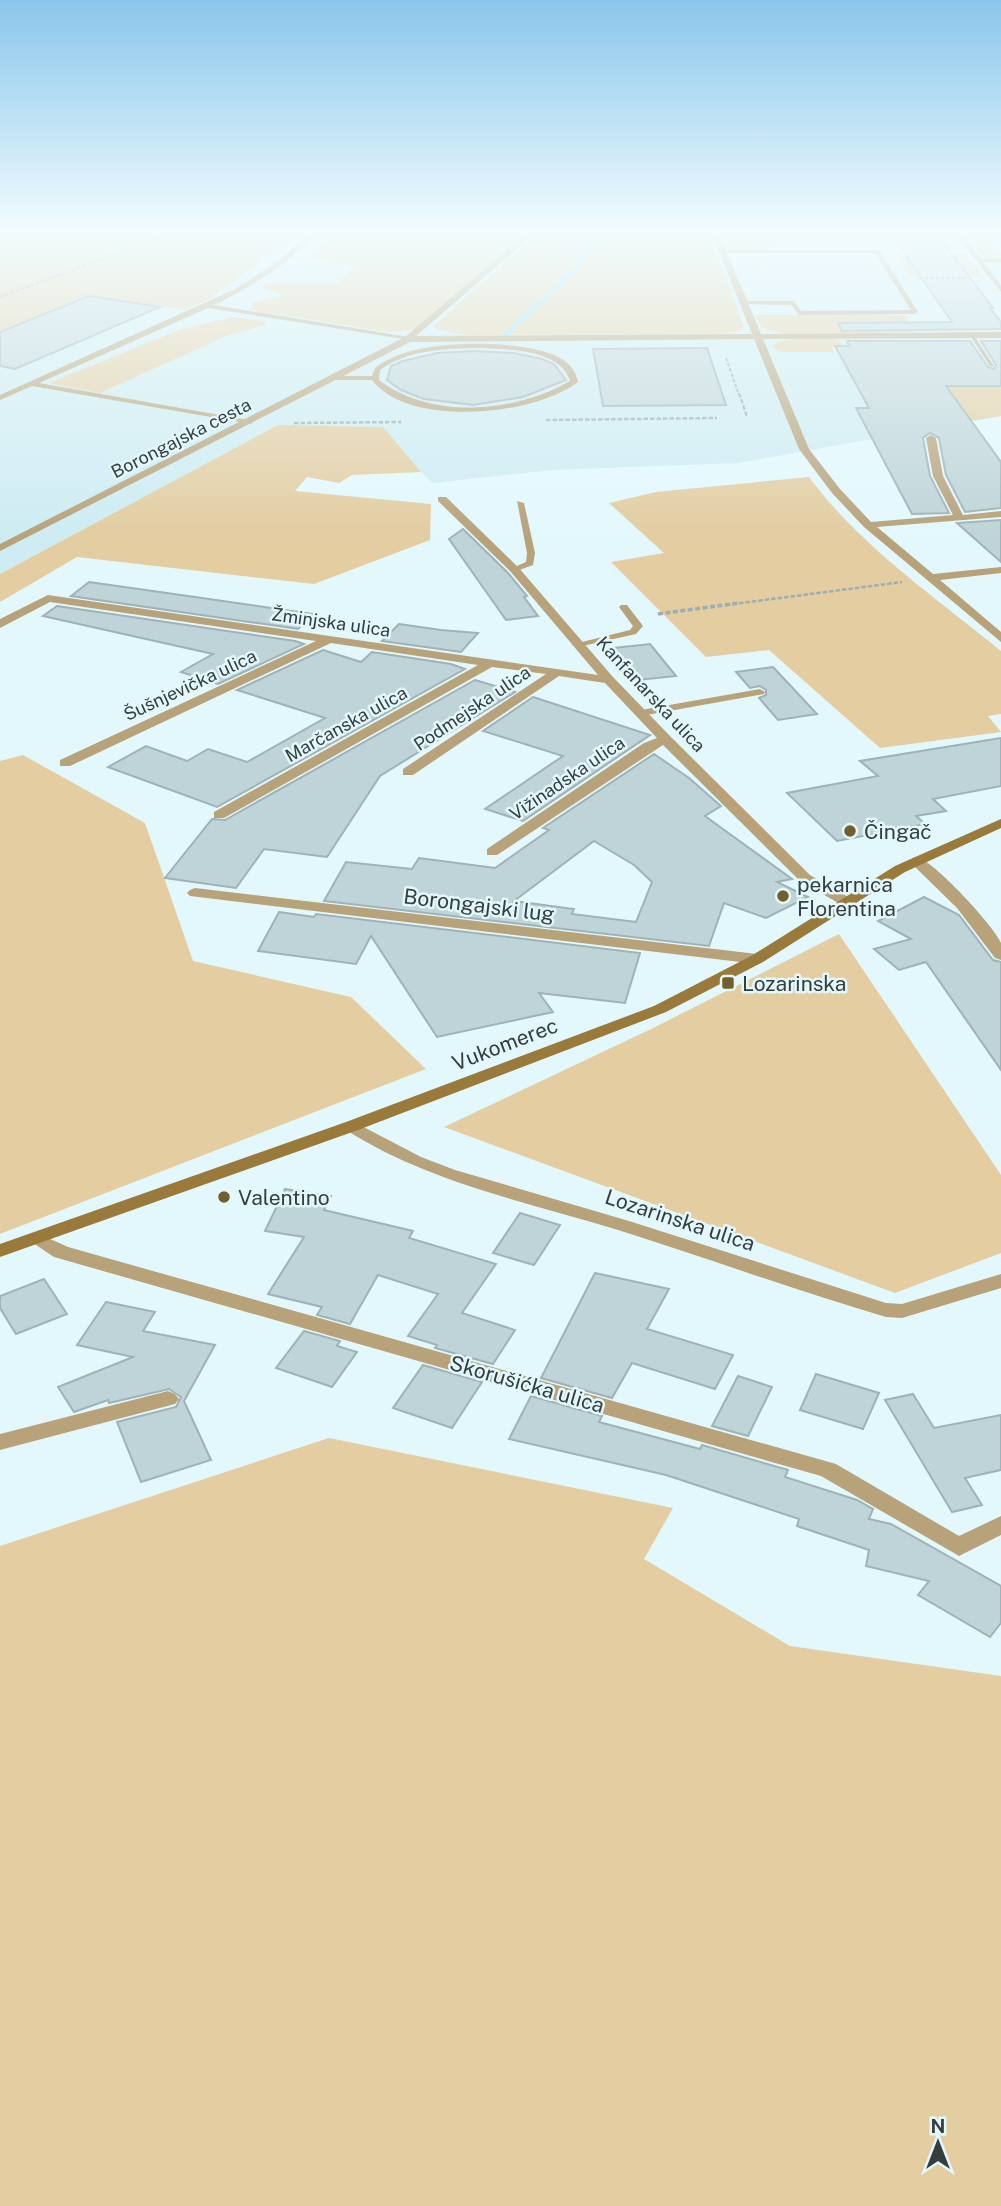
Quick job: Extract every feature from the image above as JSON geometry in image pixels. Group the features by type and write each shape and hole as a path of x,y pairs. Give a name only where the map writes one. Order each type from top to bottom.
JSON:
{"street":[{"path":"408,339 416,332"},
{"path":"756,332 804,449 836,491 868,525 999,634"},
{"name":"Borongajska cesta","path":"0,548 408,339 1001,334"},
{"path":"931,438 938,476 960,518"},
{"name":"Kanfanarska ulica","path":"442,499 514,569 609,680 805,878 845,901"},
{"path":"868,525 1001,514"},
{"path":"931,578 1001,570"},
{"name":"Žminjska ulica","path":"0,624 48,598 609,680"},
{"name":"Šušnjevička ulica","path":"65,763 330,639"},
{"name":"Marčanska ulica","path":"219,816 490,663"},
{"name":"Podmejska ulica","path":"408,772 556,673"},
{"name":"Vižinadska ulica","path":"492,852 649,746 666,739"},
{"name":"Vukomerec","path":"0,1251 352,1126 660,1009 757,958 845,901 917,860 1001,823"},
{"path":"917,860 951,889 977,919 1001,955"},
{"name":"Borongajski lug","path":"195,893 757,958"},
{"name":"Lozarinska ulica","path":"352,1126 400,1154 459,1177 694,1247 886,1310 902,1311 1001,1281"},
{"name":"Skorušićka ulica","path":"37,1239 61,1252 828,1470 959,1547 1001,1525"},
{"path":"0,1442 168,1399"}],"lane":[{"path":"0,398 148,332"},
{"path":"365,332 408,339"},
{"path":"971,335 992,365"},
{"path":"474,346 540,354 558,360 574,375 574,382 545,398 503,407 469,408 442,407 397,397 382,388 375,378 377,369 396,358 438,348 474,346"},
{"path":"333,378 375,378"},
{"path":"31,384 248,422"},
{"path":"514,569 530,563 531,553 520,503"},
{"path":"581,645 633,632 638,626 634,617 624,607"},
{"path":"641,713 760,692"}],"path":[{"path":"634,617 931,578"}],"shaded area":[{"path":"0,332 1001,332 1001,416 739,463 552,470 433,483 421,472 278,425 0,574"},
{"path":"174,332 240,332 100,393 49,383"},
{"path":"451,332 733,332 719,334 467,335"},
{"path":"776,332 915,332 784,334"},
{"path":"804,338 835,339 845,346 832,346 834,352 782,352 772,347 779,341"},
{"path":"901,386 1001,386 1001,416 965,422"},
{"path":"278,425 383,427 421,472 352,475 339,483 307,477 295,491 431,504 430,540 314,584 77,557 0,602 0,574"},
{"path":"809,477 851,526 875,548 1001,651 1001,714 988,716 1001,732 880,748 769,650 706,657 611,562 664,553 609,503 656,492"},
{"path":"23,755 145,823 193,961 351,997 426,1069 0,1234 0,761"},
{"path":"839,934 1001,1175 1001,1253 895,1293 444,1127 651,1029"},
{"path":"329,1438 673,1508 644,1559 790,1646 1001,1676 1001,2206 0,2206 0,1546"}],"building":[{"path":"0,332 102,332 15,369 0,366"},
{"path":"847,341 970,341 988,367 994,369 996,365 981,341 1001,341 1001,386 946,386 1001,462 1001,508 965,512 946,475 939,438 930,433 923,438 930,476 949,513 912,514 856,408 869,408 835,346 849,346"},
{"path":"707,348 726,405 603,406 593,349"},
{"path":"437,353 514,353 542,359 554,364 566,380 523,397 473,405 424,399 401,390 387,380 391,366 403,361"},
{"path":"1001,520 1001,562 957,523"},
{"path":"463,529 508,573 527,596 524,597 538,616 506,620 449,539"},
{"path":"89,582 313,614 298,629 71,596"},
{"path":"57,606 304,644 218,684 181,672 213,654 43,616"},
{"path":"399,624 478,633 461,652 382,641"},
{"path":"650,644 676,676 638,680 613,648"},
{"path":"323,650 361,662 372,652 451,664 465,669 217,807 108,767 146,746 187,761 208,749 247,762 325,718 237,690"},
{"path":"773,667 817,714 778,720 759,698 766,695 766,690 760,686 750,688 736,672"},
{"path":"475,680 515,692 380,776 327,857 264,849 236,888 165,878 212,819 225,820"},
{"path":"533,697 650,735 523,821 485,809 563,756 483,731"},
{"path":"1001,738 1001,786 933,799 946,811 916,816 925,824 837,841 787,793 878,776 860,761"},
{"path":"654,754 689,778 721,806 705,816 792,879 777,882 808,897 766,918 724,903 709,946 324,901 346,862 412,869 419,858 495,868 549,830 543,828","holes":["594,841 634,865 652,882 636,922 572,914 574,909 514,901"]},
{"path":"924,897 959,915 993,960 1001,962 1001,1070 926,962 899,970 874,949 911,939 878,921"},
{"path":"279,912 314,917 316,914 640,953 625,1003 539,993 553,1012 437,1037 371,936 356,964 258,951"},
{"path":"285,1189 331,1196 324,1210 413,1231 409,1238 496,1264 462,1313 515,1330 493,1364 435,1348 437,1345 408,1336 438,1294 378,1275 350,1324 317,1315 322,1307 268,1294 304,1237 265,1231"},
{"path":"520,1213 560,1225 534,1265 493,1253"},
{"path":"595,1273 669,1289 647,1329 733,1355 715,1389 632,1363 612,1398 541,1378"},
{"path":"44,1279 67,1314 16,1334 0,1308 0,1296"},
{"path":"106,1302 155,1312 143,1331 215,1345 184,1401 211,1460 141,1482 117,1422 176,1407 181,1397 169,1389 109,1403 108,1400 74,1412 58,1387 133,1357 77,1345"},
{"path":"304,1331 340,1341 337,1346 357,1352 332,1387 276,1368"},
{"path":"423,1365 482,1382 452,1428 393,1408"},
{"path":"816,1374 879,1393 863,1429 800,1410"},
{"path":"738,1376 772,1387 748,1436 712,1426"},
{"path":"913,1394 934,1428 1001,1415 1001,1470 965,1478 982,1505 952,1512 885,1400"},
{"path":"531,1396 602,1416 599,1422 700,1449 702,1445 788,1470 785,1477 857,1500 873,1509 869,1519 891,1524 1001,1586 1001,1623 990,1637 918,1595 929,1581 866,1566 869,1550 797,1526 799,1519 666,1475 509,1439"}],"waterway":[{"path":"505,335 508,332"}],"place":[{"name":"Čingač","path":"850,831"},
{"name":"pekarnica Florentina","path":"783,896"},
{"name":"Lozarinska","path":"728,983"},
{"name":"Valentino","path":"224,1197"}]}
